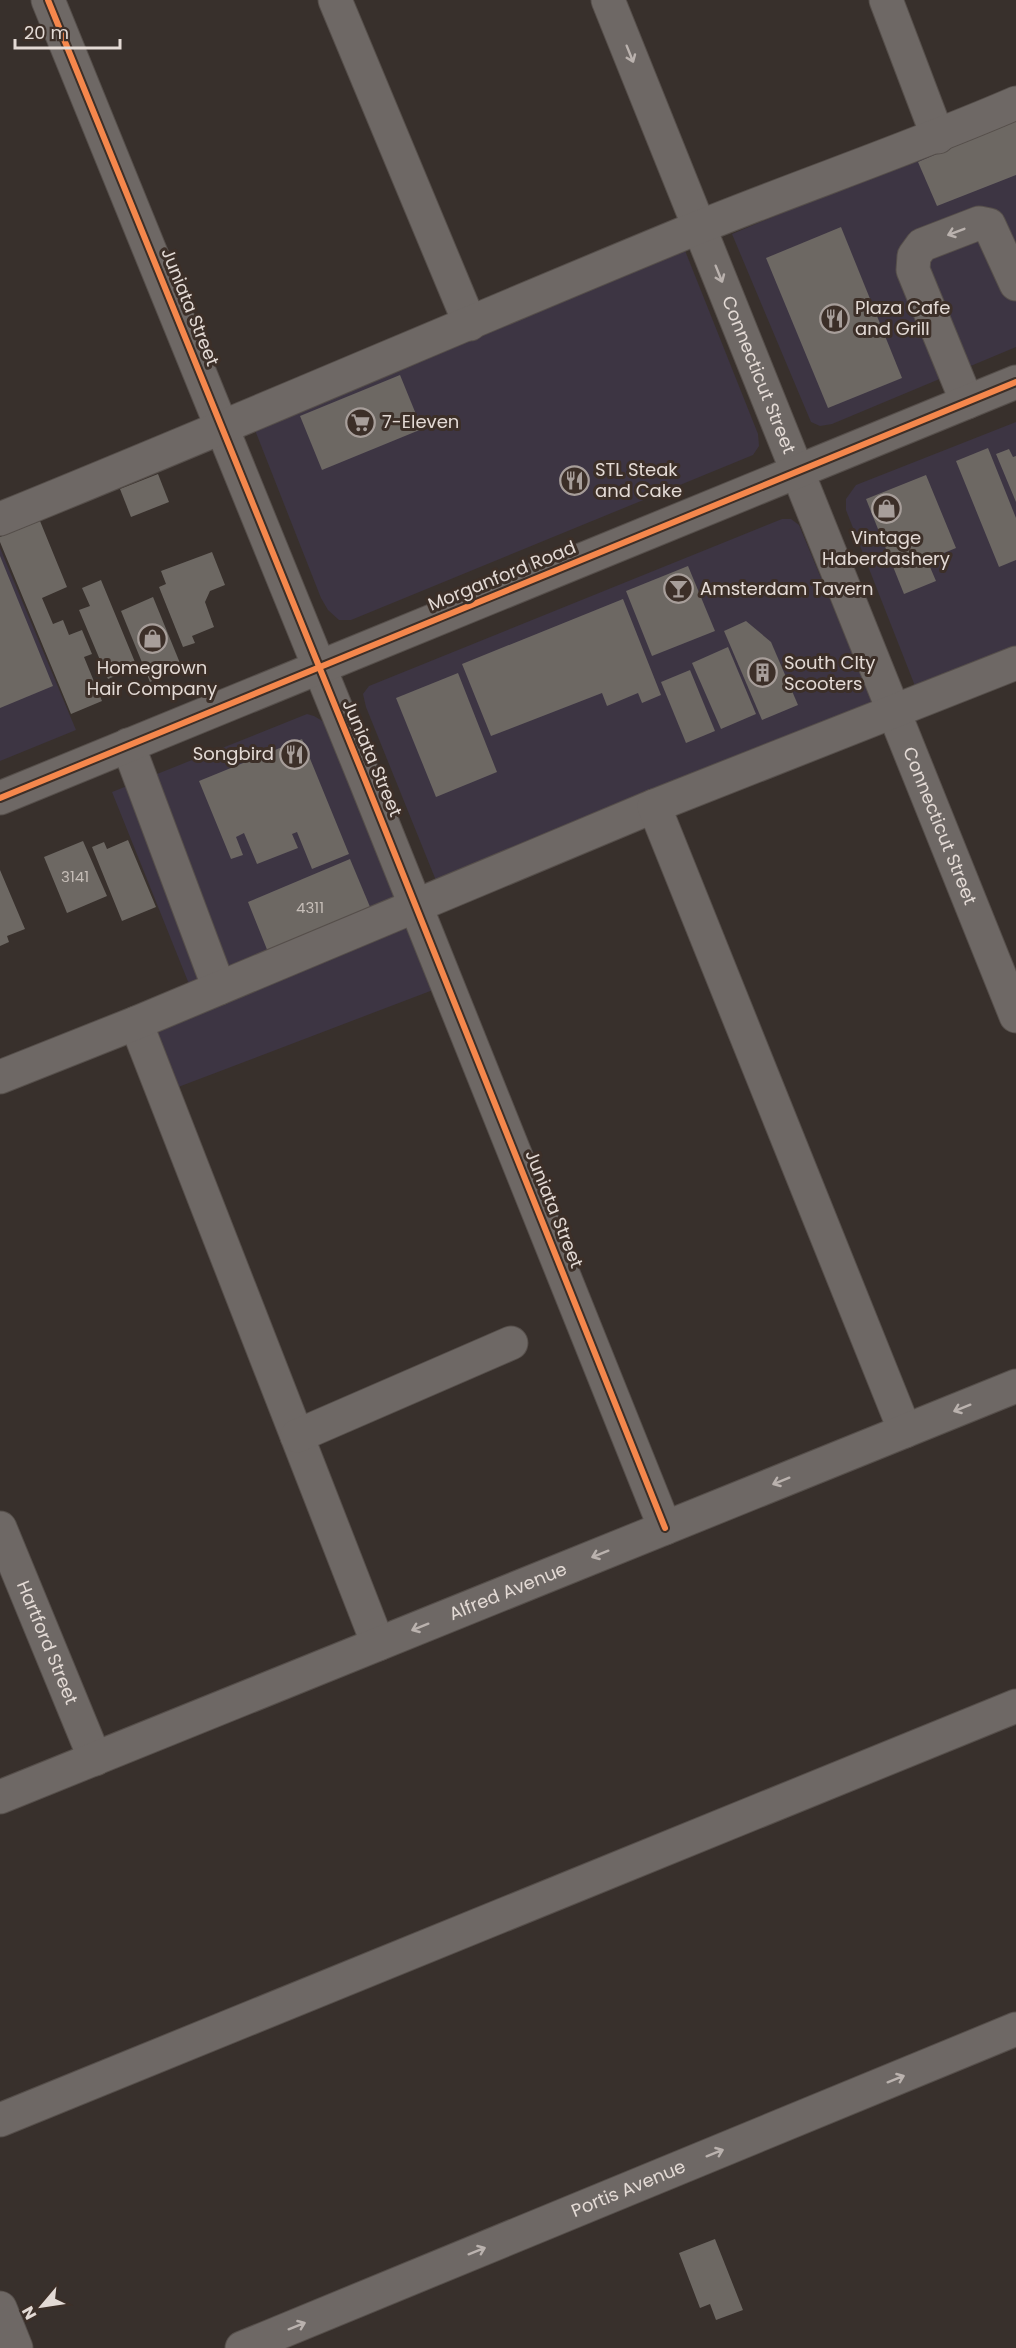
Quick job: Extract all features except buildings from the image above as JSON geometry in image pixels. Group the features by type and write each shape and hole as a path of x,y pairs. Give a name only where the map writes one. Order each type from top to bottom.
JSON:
{"street":[{"name":"Juniata Street","path":"48,0 318,668 417,905 664,1528"},
{"path":"335,0 470,324"},
{"name":"Connecticut Street","path":"608,0 1016,1016"},
{"path":"886,0 938,137"},
{"path":"0,519 223,429 700,226 938,137 1016,103"},
{"path":"967,402 913,270 914,256 922,244 979,223 989,225 1016,284"},
{"name":"Morganford Road","path":"0,798 1016,382"},
{"path":"0,1077 136,1023 654,806 1016,663"},
{"path":"128,746 219,988"},
{"path":"654,806 905,1431"},
{"path":"136,1023 378,1644"},
{"path":"297,1436 511,1343"},
{"name":"Alfred Avenue","path":"0,1797 1016,1386"},
{"name":"Hartford Street","path":"0,1528 95,1759"},
{"path":"0,2120 1016,1706"},
{"name":"Portis Avenue","path":"242,2348 1016,2029"},
{"path":"0,2308 16,2348"}],"shaded area":[{"path":"1016,115 1016,347 832,424 820,426 811,422 732,234"},
{"path":"682,243 758,434 759,446 753,455 351,620 339,620 328,610 321,598 253,425"},
{"path":"1016,422 1016,650 917,691 846,510 846,499 856,485"},
{"path":"782,519 791,519 799,525 876,710 437,883 366,707 363,694 369,686"},
{"path":"0,548 76,730 0,761"},
{"path":"307,714 324,722 433,990 173,1089 138,1010 191,989 112,792"}],"cycle path":[{"path":"48,0 436,954 665,1528"},
{"path":"0,798 1016,382"}],"place":[{"name":"Plaza Cafe and Grill","path":"834,318"},
{"name":"7-Eleven","path":"361,422"},
{"name":"STL Steak and Cake","path":"574,480"},
{"name":"Vintage Haberdashery","path":"886,509"},
{"name":"Amsterdam Tavern","path":"679,589"},
{"name":"Homegrown Hair Company","path":"152,639"},
{"name":"South CIty Scooters","path":"763,673"},
{"name":"Songbird","path":"295,754"}]}
